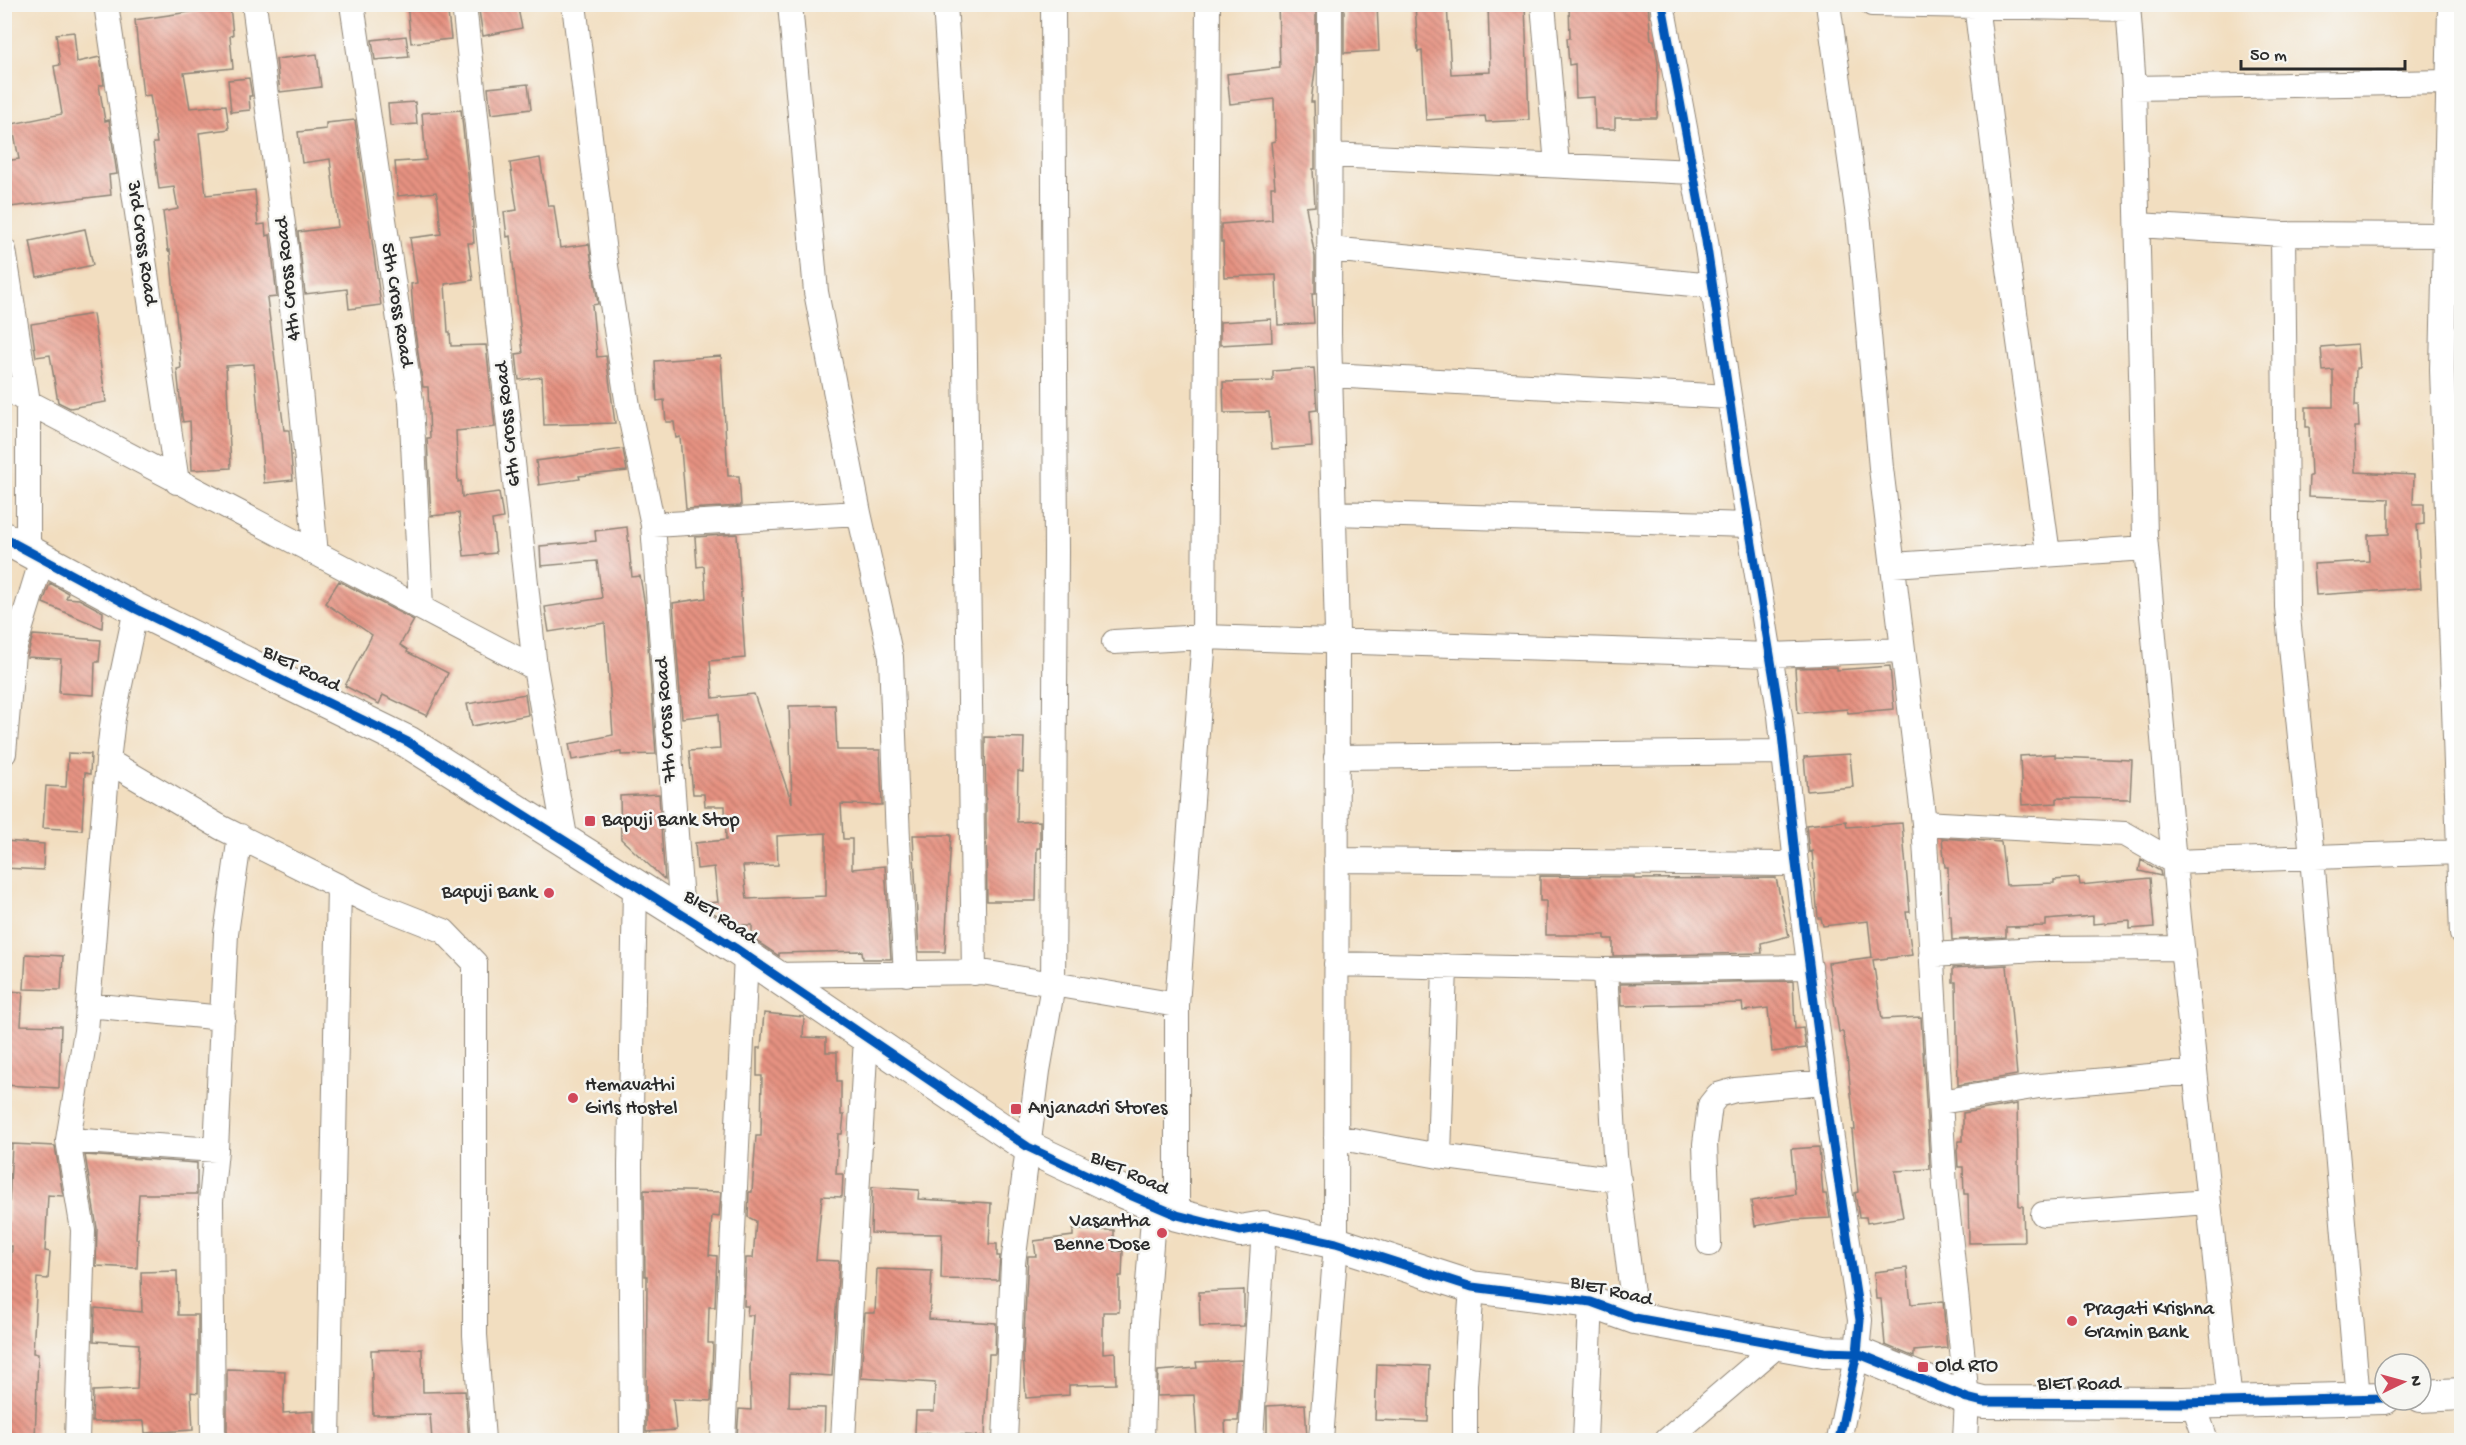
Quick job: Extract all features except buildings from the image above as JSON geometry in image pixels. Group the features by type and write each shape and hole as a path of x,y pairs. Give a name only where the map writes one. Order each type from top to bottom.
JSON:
{"street":[{"name":"3rd Cross Road","path":"106,4 177,482"},
{"name":"4th Cross Road","path":"254,4 286,247 316,554"},
{"name":"5th Cross Road","path":"352,4 411,401 421,607"},
{"name":"6th Cross Road","path":"464,4 535,668 566,842"},
{"name":"7th Cross Road","path":"574,4 604,253 628,406 653,525 682,915"},
{"path":"790,4 816,292 859,513 891,657 906,974"},
{"path":"945,4 964,291 974,973"},
{"path":"1005,1440 1013,1263 1053,985 1056,550 1053,4"},
{"path":"1142,1440 1145,1323 1166,1210 1177,1005 1204,637 1208,4"},
{"path":"1321,1440 1336,1243 1336,643 1330,375 1330,4"},
{"path":"1543,4 1557,165"},
{"path":"1662,4 1713,286 1770,655 1824,1082 1860,1320 1857,1353 1839,1440"},
{"path":"1828,4 1859,223 1880,456 1923,823 1945,1187 1967,1398 1965,1440"},
{"path":"1872,4 2128,7 2134,88 2146,548 2182,948 2230,1402"},
{"path":"1976,5 2048,554"},
{"path":"2454,7 2448,82 2442,370 2452,416 2462,934"},
{"path":"2134,88 2448,82"},
{"path":"1330,155 1693,172"},
{"path":"2138,225 2283,234 2445,235"},
{"path":"2283,234 2287,607 2312,857 2372,1398"},
{"path":"1330,249 1713,286"},
{"path":"4,250 28,402 25,549 4,753"},
{"path":"1330,375 1729,397"},
{"path":"4,386 28,402 177,482 535,668"},
{"path":"653,525 859,513"},
{"path":"1334,513 1749,525"},
{"path":"1893,565 2146,548"},
{"name":"BIET Road","path":"25,549 136,609 408,742 746,956 1028,1148 1166,1210 1240,1231 1264,1227 1336,1243 1472,1287 1591,1302 1635,1318 1824,1352 1857,1353 1967,1398 1983,1402 2193,1403 2372,1398"},
{"path":"77,1440 83,1230 68,1140 86,1031 113,718 136,609"},
{"path":"1114,642 1204,637 1336,643 1770,655 1903,650"},
{"path":"1336,757 1784,752"},
{"path":"108,761 220,827 339,886 444,931 475,963 475,1335 483,1440"},
{"path":"1923,823 2125,834 2174,862 2459,852"},
{"path":"213,1440 211,1201 216,1150 226,933 240,836"},
{"path":"1336,860 1796,864"},
{"path":"328,1440 339,886"},
{"path":"632,1440 630,1166 635,886"},
{"path":"1931,955 2039,950 2182,948"},
{"path":"723,1440 746,956"},
{"path":"1336,964 1605,970 1810,967"},
{"path":"1439,1156 1445,966"},
{"path":"1605,970 1615,1155 1635,1318"},
{"path":"773,975 982,972 1177,1005"},
{"path":"88,1005 223,1018"},
{"path":"843,1440 866,1038"},
{"path":"1940,1102 2039,1086 2195,1072"},
{"path":"1709,1244 1705,1144 1710,1105 1718,1095 1735,1090 1824,1082"},
{"path":"1336,1137 1439,1156 1619,1180"},
{"path":"68,1140 216,1150"},
{"path":"2043,1215 2209,1202"},
{"path":"1251,1440 1264,1227"},
{"path":"1465,1440 1465,1384 1472,1287"},
{"path":"1585,1440 1591,1302"},
{"path":"1667,1440 1779,1344"},
{"path":"2433,1396 2462,1395"},
{"path":"2193,1403 2206,1440"}],"cycle path":[{"path":"1662,4 1706,241 1780,716 1796,864 1831,1132 1860,1320 1857,1353 1839,1440"},
{"path":"4,538 136,609 408,742 735,948 1028,1147 1177,1215 1240,1231 1264,1227 1336,1243 1472,1287 1591,1302 1635,1318 1824,1352 1857,1353 1967,1398 1983,1402 2182,1403 2373,1398"}],"place":[{"name":"Bapuji Bank Stop","path":"590,821"},
{"name":"Bapuji Bank","path":"549,893"},
{"name":"Hemavathi Girls Hostel","path":"573,1098"},
{"name":"Anjanadri Stores","path":"1016,1109"},
{"name":"Vasantha Benne Dose","path":"1162,1233"},
{"name":"Pragati Krishna Gramin Bank","path":"2072,1321"},
{"name":"Old RTO","path":"1923,1367"}]}
